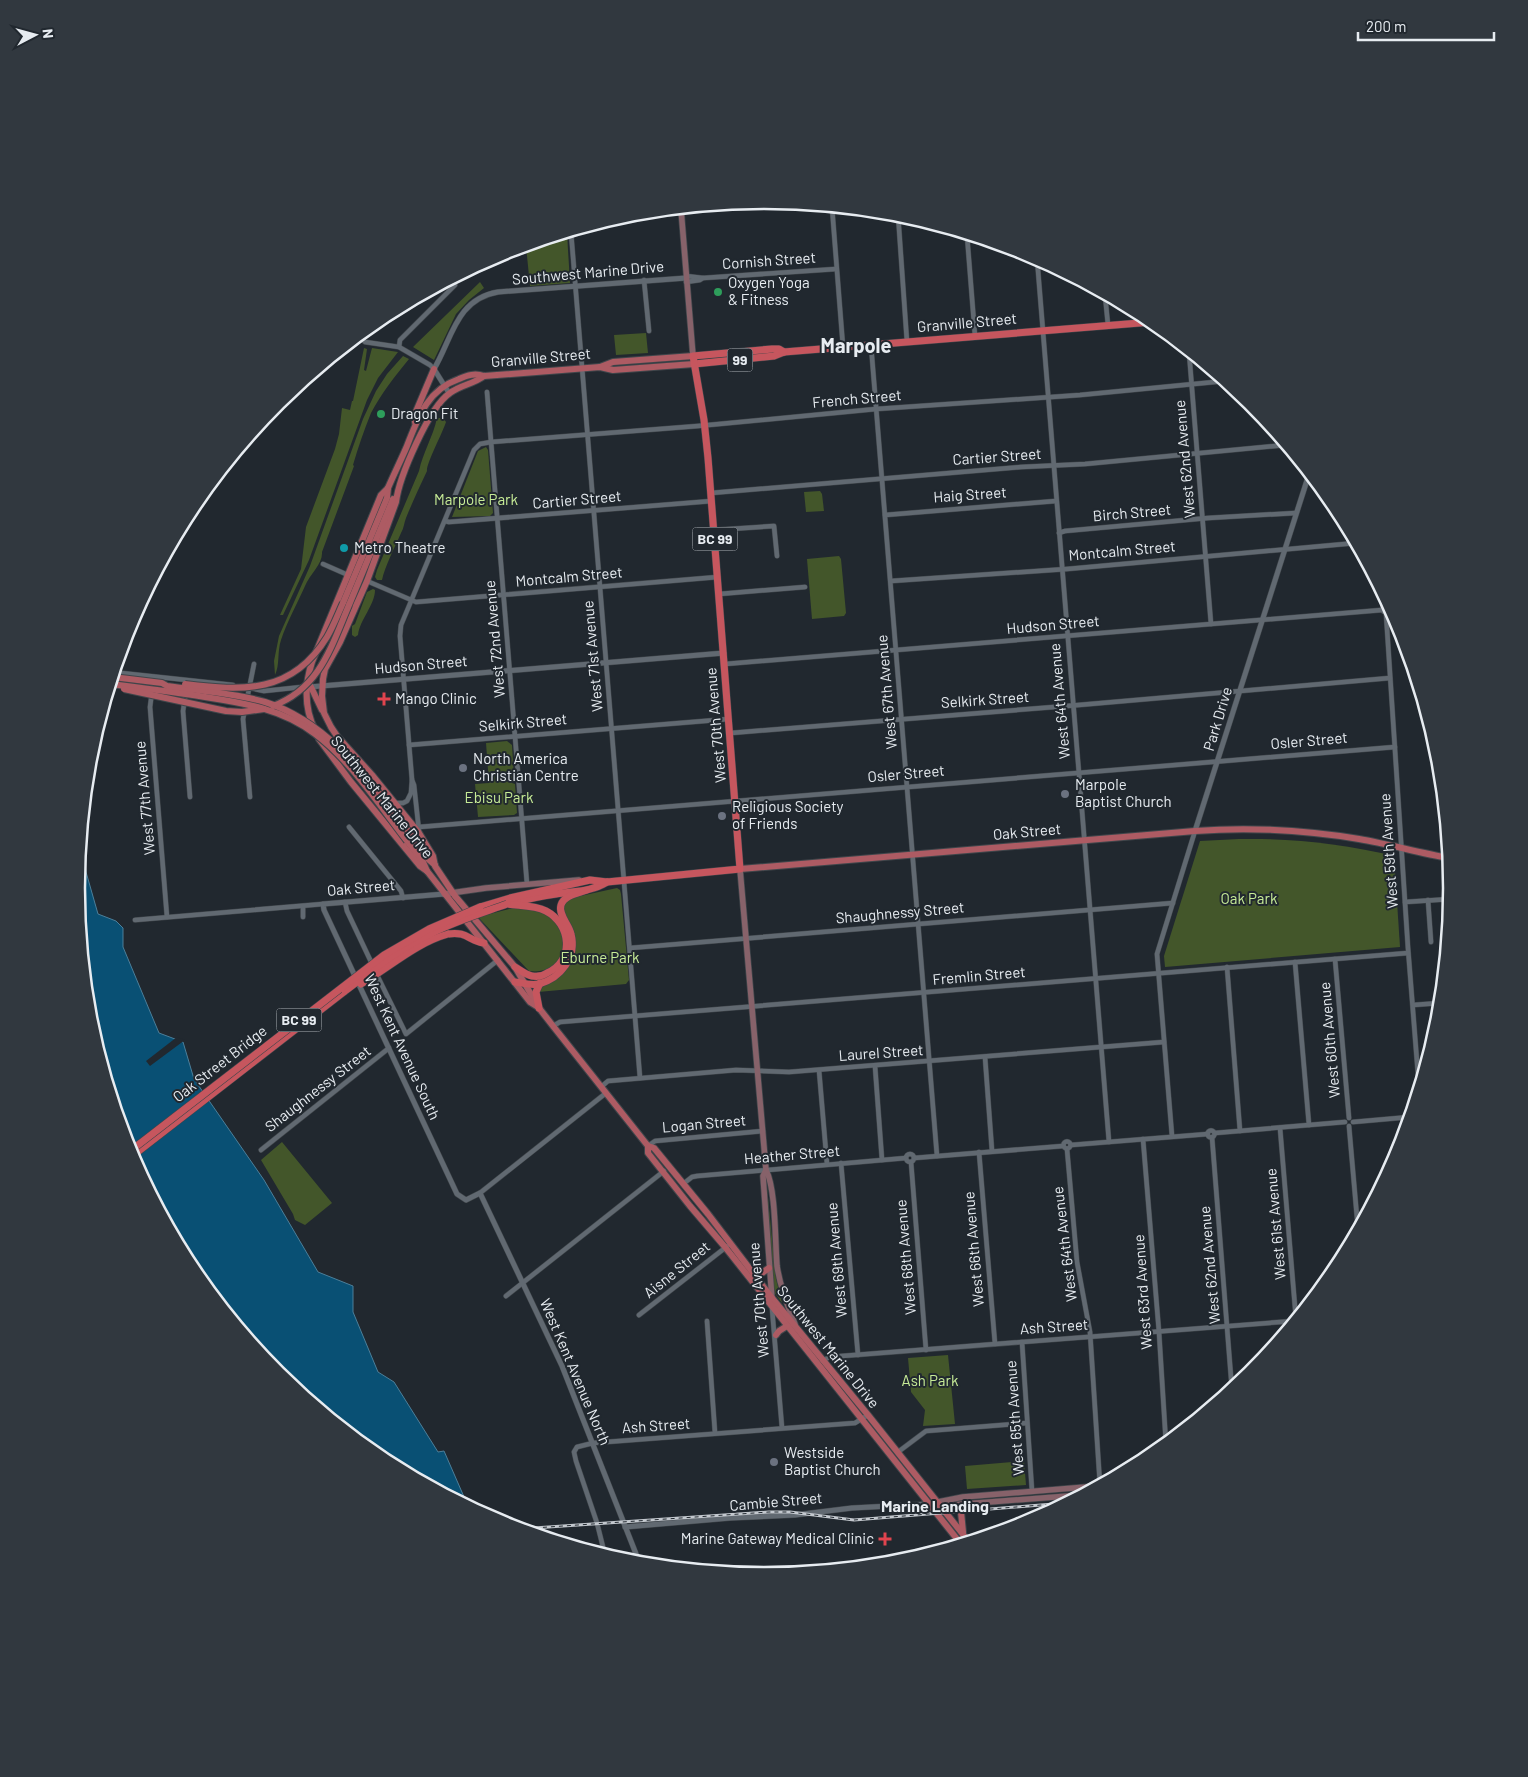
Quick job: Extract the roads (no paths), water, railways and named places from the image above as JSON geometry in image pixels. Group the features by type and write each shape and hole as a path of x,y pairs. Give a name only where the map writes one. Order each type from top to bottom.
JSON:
{"highway":[{"name":"Granville Street","path":"694,364 774,356 784,352 1139,323"},
{"name":"Granville Street","path":"693,356 772,349 779,349 784,352"},
{"name":"West 70th Avenue","path":"693,356 705,425 712,501 740,870"},
{"name":"Oak Street","path":"510,902 590,880 607,882 740,870"},
{"name":"Oak Street","path":"510,902 598,888 607,882"},
{"path":"515,982 526,984 540,983 559,973 568,962 571,954 572,936 561,912 562,903 567,898 587,890"},
{"path":"510,902 538,908 549,914 562,926 567,941 565,956 552,971 540,976 534,976 515,967"},
{"name":"Oak Street Bridge","path":"138,1151 387,960 431,934 510,902"},
{"name":"Oak Street Bridge","path":"136,1146 384,955 429,929 455,917 510,902"},
{"path":"345,991 363,983 421,946 448,934 463,934 484,943"},
{"path":"539,1008 536,992 540,983"}],"main road":[{"name":"Southwest Marine Drive","path":"681,214 686,279"},
{"name":"West 70th Avenue","path":"686,279 693,356"},
{"name":"Granville Street","path":"600,367 613,362 693,356"},
{"name":"Granville Street","path":"444,385 466,376 478,374 484,376 582,368 600,367 613,370 694,364"},
{"path":"415,426 415,414 434,369"},
{"name":"Granville Street","path":"449,393 478,381 484,376"},
{"name":"Southwest Marine Drive","path":"444,385 429,399 388,488 381,495 322,635 312,662 309,687 312,725 320,740 394,834 420,866 427,871 530,1002 539,1008"},
{"name":"Southwest Marine Drive","path":"449,393 437,405 429,418 397,491 393,512 367,581 340,642 325,669 322,696 324,713 337,736 394,803 429,860 436,866 469,915 515,967 539,1008 648,1146 654,1148 670,1167 772,1308 868,1415 964,1536"},
{"path":"116,687 226,711 256,711 285,701 300,691 319,670 328,654 386,498 388,488"},
{"path":"119,678 231,689 253,688 292,674 316,654 346,604 397,491"},
{"path":"162,683 167,686 262,702 288,711 325,734 342,750 414,834 427,871"},
{"path":"117,685 244,703 276,712 291,719 314,733 332,748 414,834"},
{"path":"309,687 324,713"},
{"name":"Oak Street","path":"740,870 1196,831 1249,829 1296,831 1354,838 1442,857"},
{"name":"West 70th Avenue","path":"740,870 766,1170 769,1176 773,1204 779,1280 785,1302 797,1328"},
{"name":"Oak Street","path":"444,894 565,880 590,880"},
{"name":"Southwest Marine Drive","path":"648,1146 648,1152 664,1172 753,1273 797,1328 861,1420 957,1539"},
{"name":"West 70th Avenue","path":"766,1170 763,1176 772,1308"},
{"path":"753,1273 762,1272 770,1268"},
{"path":"776,1335 778,1331 787,1326"},
{"name":"Cambie Street","path":"939,1504 1032,1491 1083,1487"},
{"name":"Cambie Street","path":"928,1504 967,1504 1066,1496"},
{"path":"964,1536 961,1513 967,1504"}],"street":[{"path":"832,213 843,347"},
{"path":"899,224 907,342"},
{"name":"West 71st Avenue","path":"571,238 640,1078"},
{"path":"968,242 975,336"},
{"name":"West 64th Avenue","path":"1038,267 1109,1142"},
{"name":"Cornish Street","path":"686,279 700,280 704,278 836,269"},
{"name":"Southwest Marine Drive","path":"434,369 456,322 469,306 479,298 498,292 644,280 686,279"},
{"path":"644,280 649,331"},
{"path":"399,347 400,340 455,285"},
{"path":"1106,301 1108,325"},
{"path":"364,341 399,347 430,365 449,393"},
{"name":"West 67th Avenue","path":"871,345 937,1156"},
{"name":"West 62nd Avenue","path":"1190,360 1211,624"},
{"name":"French Street","path":"491,442 1217,382"},
{"name":"West 72nd Avenue","path":"487,392 527,884"},
{"path":"394,803 408,801 412,780 400,632 411,600 446,521 474,450 480,444 491,442"},
{"name":"Cartier Street","path":"711,493 1278,446"},
{"name":"Park Drive","path":"1158,973 1157,959 1159,947 1307,480"},
{"name":"Cartier Street","path":"446,521 497,519 712,501"},
{"name":"Haig Street","path":"885,515 1056,501"},
{"name":"Birch Street","path":"1059,533 1202,519 1286,512 1296,513"},
{"path":"714,530 774,526 777,556"},
{"name":"Montcalm Street","path":"891,581 1062,569 1349,544"},
{"path":"323,564 348,575"},
{"name":"Montcalm Street","path":"367,581 416,602 718,577"},
{"path":"720,594 805,587"},
{"name":"Hudson Street","path":"725,664 1382,609"},
{"name":"West 59th Avenue","path":"1388,621 1394,747 1418,1071"},
{"path":"322,635 340,642"},
{"name":"Hudson Street","path":"121,673 264,691 724,653"},
{"path":"250,797 243,719 254,664"},
{"name":"West 77th Avenue","path":"154,677 150,708 167,918"},
{"name":"Selkirk Street","path":"731,733 1073,706 1390,678"},
{"path":"188,680 183,711 190,797"},
{"name":"Selkirk Street","path":"409,745 730,719"},
{"name":"Osler Street","path":"414,834 522,818 1394,747"},
{"path":"412,780 414,784 414,834"},
{"path":"350,827 401,891 403,898"},
{"name":"Oak Street","path":"135,920 444,894"},
{"path":"1405,902 1443,899"},
{"path":"1428,900 1431,942"},
{"path":"345,902 347,911 406,1034 498,960"},
{"name":"West Kent Avenue South","path":"323,904 324,912 458,1194 462,1198 470,1199 480,1193"},
{"name":"Shaughnessy Street","path":"630,948 1090,909 1173,904"},
{"path":"302,906 303,917"},
{"name":"Fremlin Street","path":"553,1026 560,1022 635,1015 783,1005 1408,953"},
{"name":"West 60th Avenue","path":"1335,959 1357,1219"},
{"path":"1296,962 1309,1125"},
{"path":"1227,967 1240,1131"},
{"path":"1158,973 1172,1136"},
{"path":"1413,1006 1433,1004"},
{"name":"Laurel Street","path":"601,1087 608,1082 736,1070 790,1072 1164,1042"},
{"name":"Shaughnessy Street","path":"262,1150 389,1048"},
{"path":"985,1057 992,1151"},
{"path":"875,1066 882,1160"},
{"path":"819,1070 827,1164"},
{"path":"480,1193 606,1093"},
{"name":"Heather Street","path":"683,1184 692,1177 697,1176 827,1164 1067,1147 1172,1136 1211,1135 1403,1118"},
{"name":"West 61st Avenue","path":"1280,1128 1294,1312"},
{"name":"Logan Street","path":"648,1146 655,1141 763,1131"},
{"name":"West 62nd Avenue","path":"1211,1135 1231,1381"},
{"name":"West 63rd Avenue","path":"1143,1139 1165,1435"},
{"name":"West 64th Avenue","path":"1067,1147 1077,1262 1091,1337 1099,1479"},
{"name":"West 66th Avenue","path":"979,1152 995,1344"},
{"name":"West 68th Avenue","path":"910,1159 926,1350"},
{"name":"West 69th Avenue","path":"841,1163 858,1355"},
{"path":"506,1296 670,1167"},
{"name":"West Kent Avenue North","path":"480,1193 559,1358 636,1555"},
{"name":"Aisne Street","path":"639,1315 727,1245"},
{"name":"West 70th Avenue","path":"772,1308 776,1335 782,1428"},
{"path":"707,1321 715,1434"},
{"name":"Ash Street","path":"821,1363 829,1357 1287,1321"},
{"name":"West 65th Avenue","path":"1022,1342 1032,1491"},
{"name":"Ash Street","path":"593,1443 856,1423 868,1415"},
{"path":"898,1452 926,1431 1027,1424"},
{"path":"593,1443 578,1447 574,1452 603,1547"},
{"name":"Cambie Street","path":"625,1528 730,1518 795,1515 877,1506 928,1504"}],"water":[{"path":"85,868 98,914 116,921 123,928 123,947 159,1033 183,1042 194,1079 264,1180 318,1272 353,1286 353,1312 378,1372 394,1382 438,1452 444,1451 464,1497 424,1477 387,1453 316,1399 284,1369 254,1336 225,1302 199,1266 155,1189 121,1107 108,1064 98,1021 91,977 86,933"}],"railway":[{"path":"537,1528 769,1512 790,1512 854,1520 1048,1504"}],"place":[{"name":"Oxygen Yoga & Fitness","path":"718,292"},
{"name":"Dragon Fit","path":"381,414"},
{"name":"Metro Theatre","path":"344,548"},
{"name":"Mango Clinic","path":"384,699"},
{"name":"North America Christian Centre","path":"463,768"},
{"name":"Marpole Baptist Church","path":"1065,794"},
{"name":"Religious Society of Friends","path":"722,816"},
{"name":"Westside Baptist Church","path":"774,1462"},
{"name":"Marine Gateway Medical Clinic","path":"885,1539"}],"district":[{"name":"Marpole","path":"856,346"},
{"name":"Marine Landing","path":"935,1506"}],"park label":[{"name":"Marpole Park","path":"476,500"},
{"name":"Ebisu Park","path":"499,798"},
{"name":"Oak Park","path":"1249,899"},
{"name":"Eburne Park","path":"600,958"},
{"name":"Ash Park","path":"930,1381"}]}
